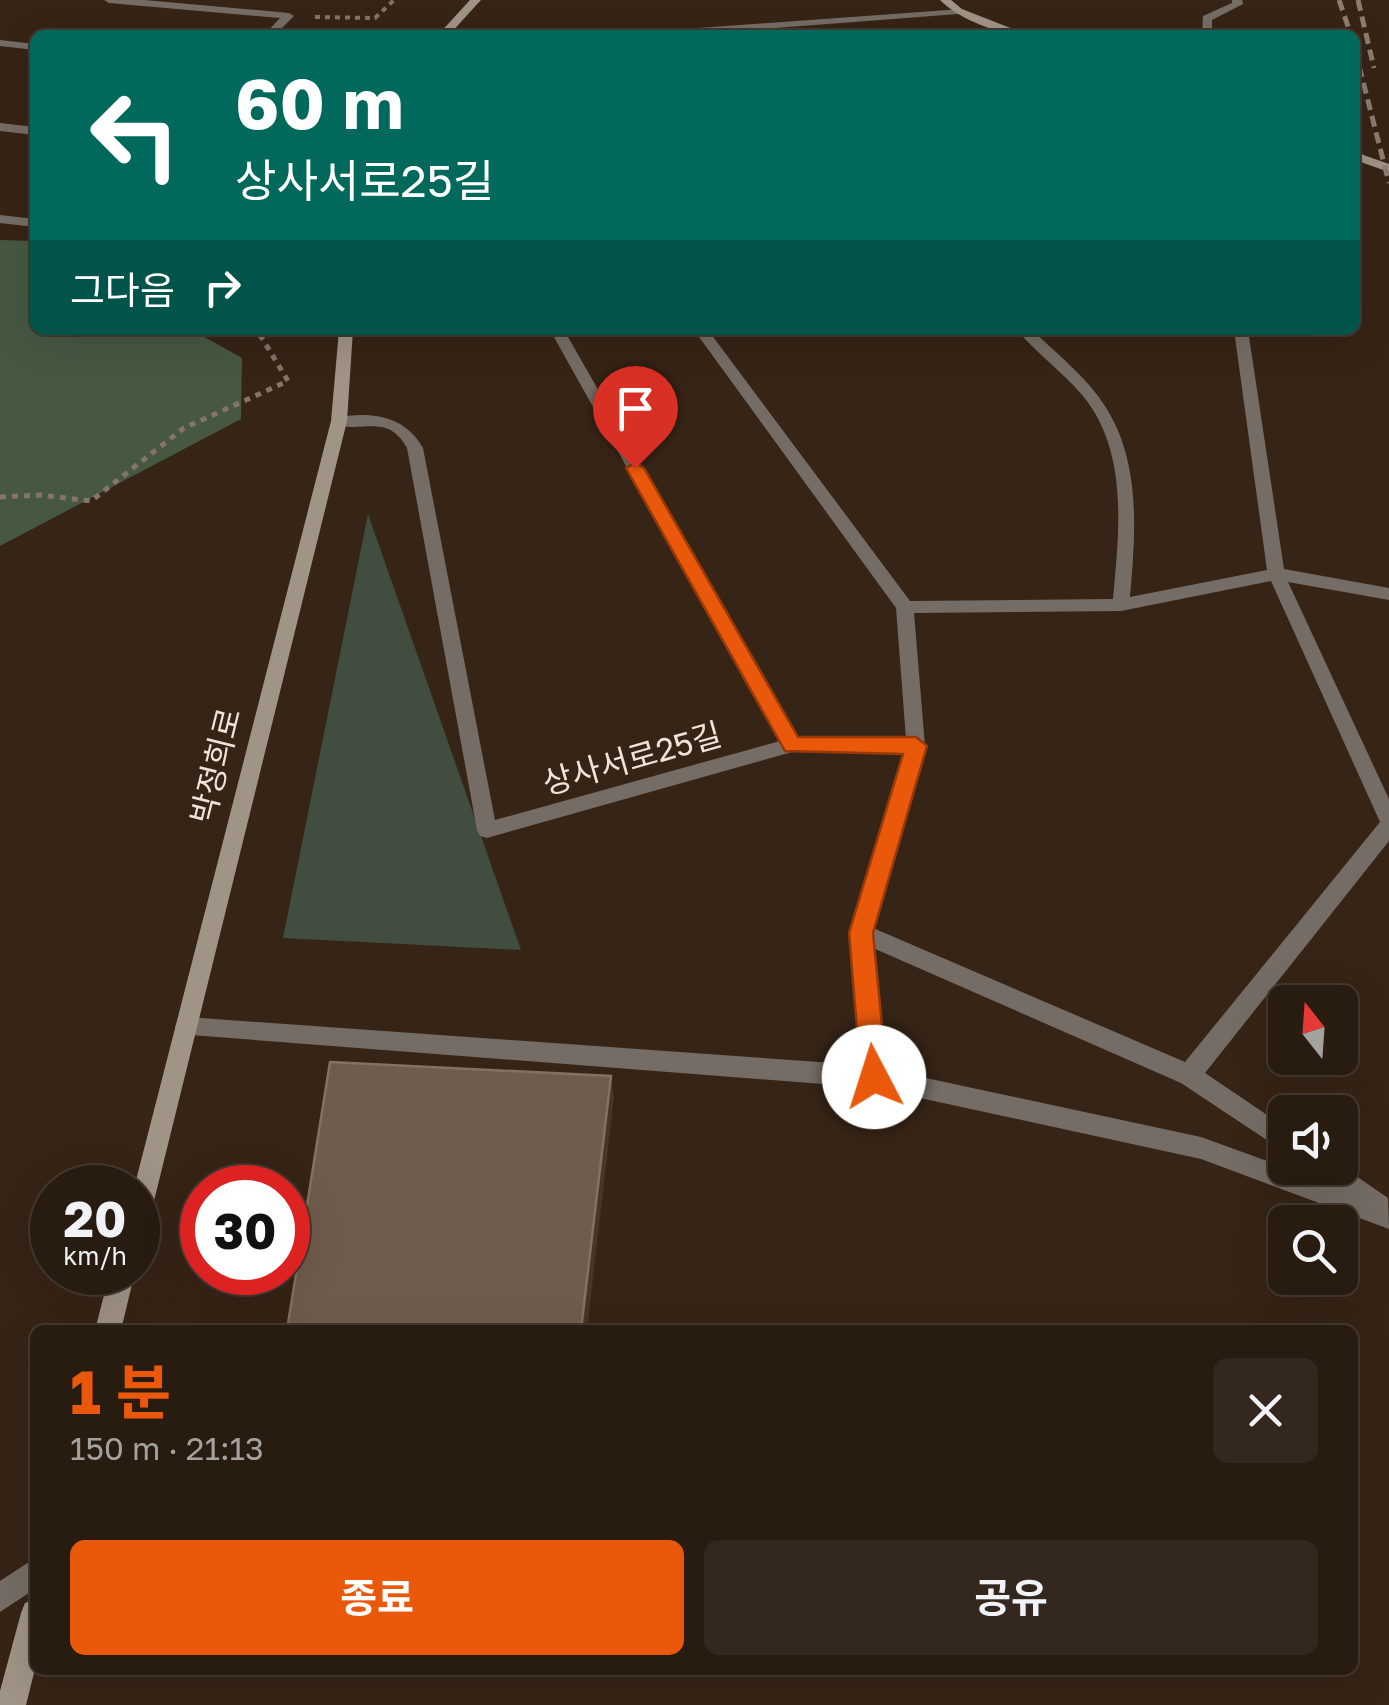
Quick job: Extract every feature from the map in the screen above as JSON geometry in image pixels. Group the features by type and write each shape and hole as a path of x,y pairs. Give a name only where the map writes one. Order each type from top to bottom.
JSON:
{"street":[{"path":"109,0 190,4 289,16"},
{"path":"448,30 476,0"},
{"path":"927,0 1009,30"},
{"path":"945,0 958,11"},
{"path":"1207,30 1207,18 1238,4 1237,0"},
{"path":"708,30 958,11"},
{"path":"275,30 289,16"},
{"path":"0,43 30,46"},
{"path":"0,127 30,130"},
{"path":"1360,149 1389,158"},
{"path":"1360,158 1389,168"},
{"path":"0,219 30,222"},
{"name":"박정희로","path":"151,1165 339,421 346,335"},
{"path":"560,335 792,746"},
{"path":"705,335 906,608 916,746 861,933 874,1077"},
{"path":"1029,335 1085,390 1112,432 1122,482 1122,606"},
{"path":"1189,1075 1389,823 1276,574 1242,335"},
{"name":"상사서로25길","path":"339,421 396,423 414,444 487,830 792,746 916,746"},
{"path":"906,608 1122,606 1276,574 1389,594"},
{"path":"861,933 1189,1075 1268,1129"},
{"path":"186,1027 874,1077 1201,1148 1389,1214"},
{"path":"1348,1185 1389,1214"},
{"path":"109,1325 117,1295"},
{"path":"0,1598 30,1576"},
{"path":"11,1705 30,1632"}],"path":[{"path":"289,16 374,18 394,0"},
{"path":"0,497 40,495 91,501 184,428 288,381 260,335"}],"green space":[{"path":"0,240 30,241 30,335 201,335 242,358 241,419 0,546"},
{"path":"368,514 521,950 283,938"}],"building":[{"path":"330,1062 611,1076 582,1325 288,1325 293,1295 310,1295 310,1187"}],"railway":[{"path":"1339,0 1349,30"},
{"path":"1358,0 1374,68"},
{"path":"1360,70 1389,183"}],"route":[{"path":"635,468 792,746 916,746 861,933 874,1077"}]}
